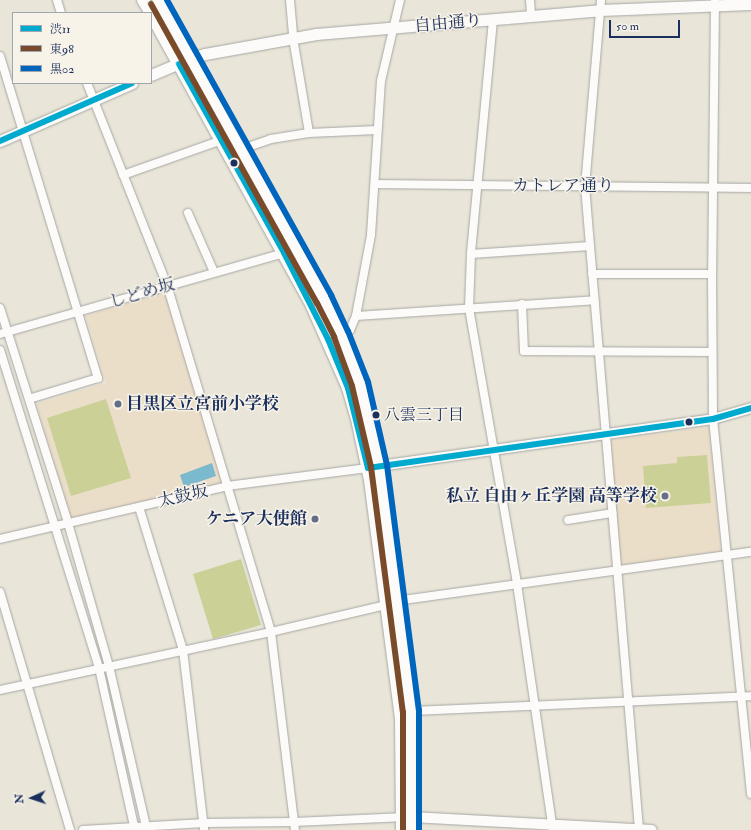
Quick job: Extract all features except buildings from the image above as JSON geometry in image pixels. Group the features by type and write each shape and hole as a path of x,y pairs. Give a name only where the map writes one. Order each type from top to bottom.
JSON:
{"main road":[{"path":"143,0 150,12"},
{"path":"158,0 242,148 324,299 341,334 360,384 374,467 391,603 401,718 406,817 411,830"},
{"name":"自由通り","path":"152,75 191,58 293,38 531,16 601,5 715,2 751,4"},
{"path":"152,15 312,306 338,364 374,467"},
{"path":"0,141 130,84"},
{"path":"391,603 411,711 406,817 402,830"}],"street":[{"path":"57,0 61,12"},
{"path":"290,0 293,38 310,133"},
{"path":"341,334 350,330 356,316 371,234 376,184 377,130 381,81 400,0"},
{"path":"530,0 531,16"},
{"path":"715,2 712,419 751,794"},
{"path":"601,5 585,186 594,300 600,352 616,570 639,829"},
{"path":"493,20 471,254 469,308 517,584 553,827"},
{"path":"0,56 98,378 29,399"},
{"path":"87,84 167,285 271,632 294,826"},
{"path":"242,148 271,139 310,133 377,130"},
{"path":"123,175 222,140"},
{"name":"カトレア通り","path":"376,184 751,188"},
{"path":"188,213 214,272"},
{"path":"471,254 590,246"},
{"name":"しどめ坂","path":"4,333 167,285 284,253"},
{"path":"592,274 712,274"},
{"path":"356,316 594,300"},
{"path":"522,304 524,351 712,352"},
{"path":"0,308 4,333 29,399 68,523 109,666 147,828"},
{"path":"0,350 99,668 135,829"},
{"path":"374,467 712,419 751,408"},
{"name":"太鼓坂","path":"0,539 227,486 374,467"},
{"path":"139,507 183,650 205,827"},
{"path":"568,520 612,513"},
{"path":"0,690 271,632 391,603 726,554 751,552"},
{"path":"0,592 70,830"},
{"path":"411,711 751,696"},
{"path":"83,830 294,826 406,817 553,827 652,830"}],"shaded area":[{"name":"目黒区立宮前小学校","path":"162,293 165,294 223,484 71,518 37,406 38,403 106,383 86,317 88,315"},
{"name":"私立 自由ヶ丘学園 高等学校","path":"709,427 721,551 620,566 610,440"}],"green space":[{"path":"106,399 131,478 71,496 47,418"},
{"path":"707,455 711,503 646,508 643,466 677,463 677,457"},
{"path":"241,559 261,625 213,639 193,574"}],"water":[{"path":"212,463 216,476 184,487 180,475"}],"transit line":[{"name":"黒02","path":"167,0 331,295 348,331 368,382 387,465 419,710 419,830"},
{"name":"東98","path":"151,4 317,303 334,337 352,386 371,467 403,712 403,830"},
{"name":"渋11","path":"179,64 284,253 328,339 348,388 368,468 713,419 751,408"},
{"name":"渋11","path":"0,141 130,84"}],"place":[{"name":"目黒区立宮前小学校","path":"118,404"},
{"name":"八雲三丁目","path":"376,415"},
{"name":"私立 自由ヶ丘学園 高等学校","path":"665,496"},
{"name":"ケニア大使館","path":"315,519"}]}
